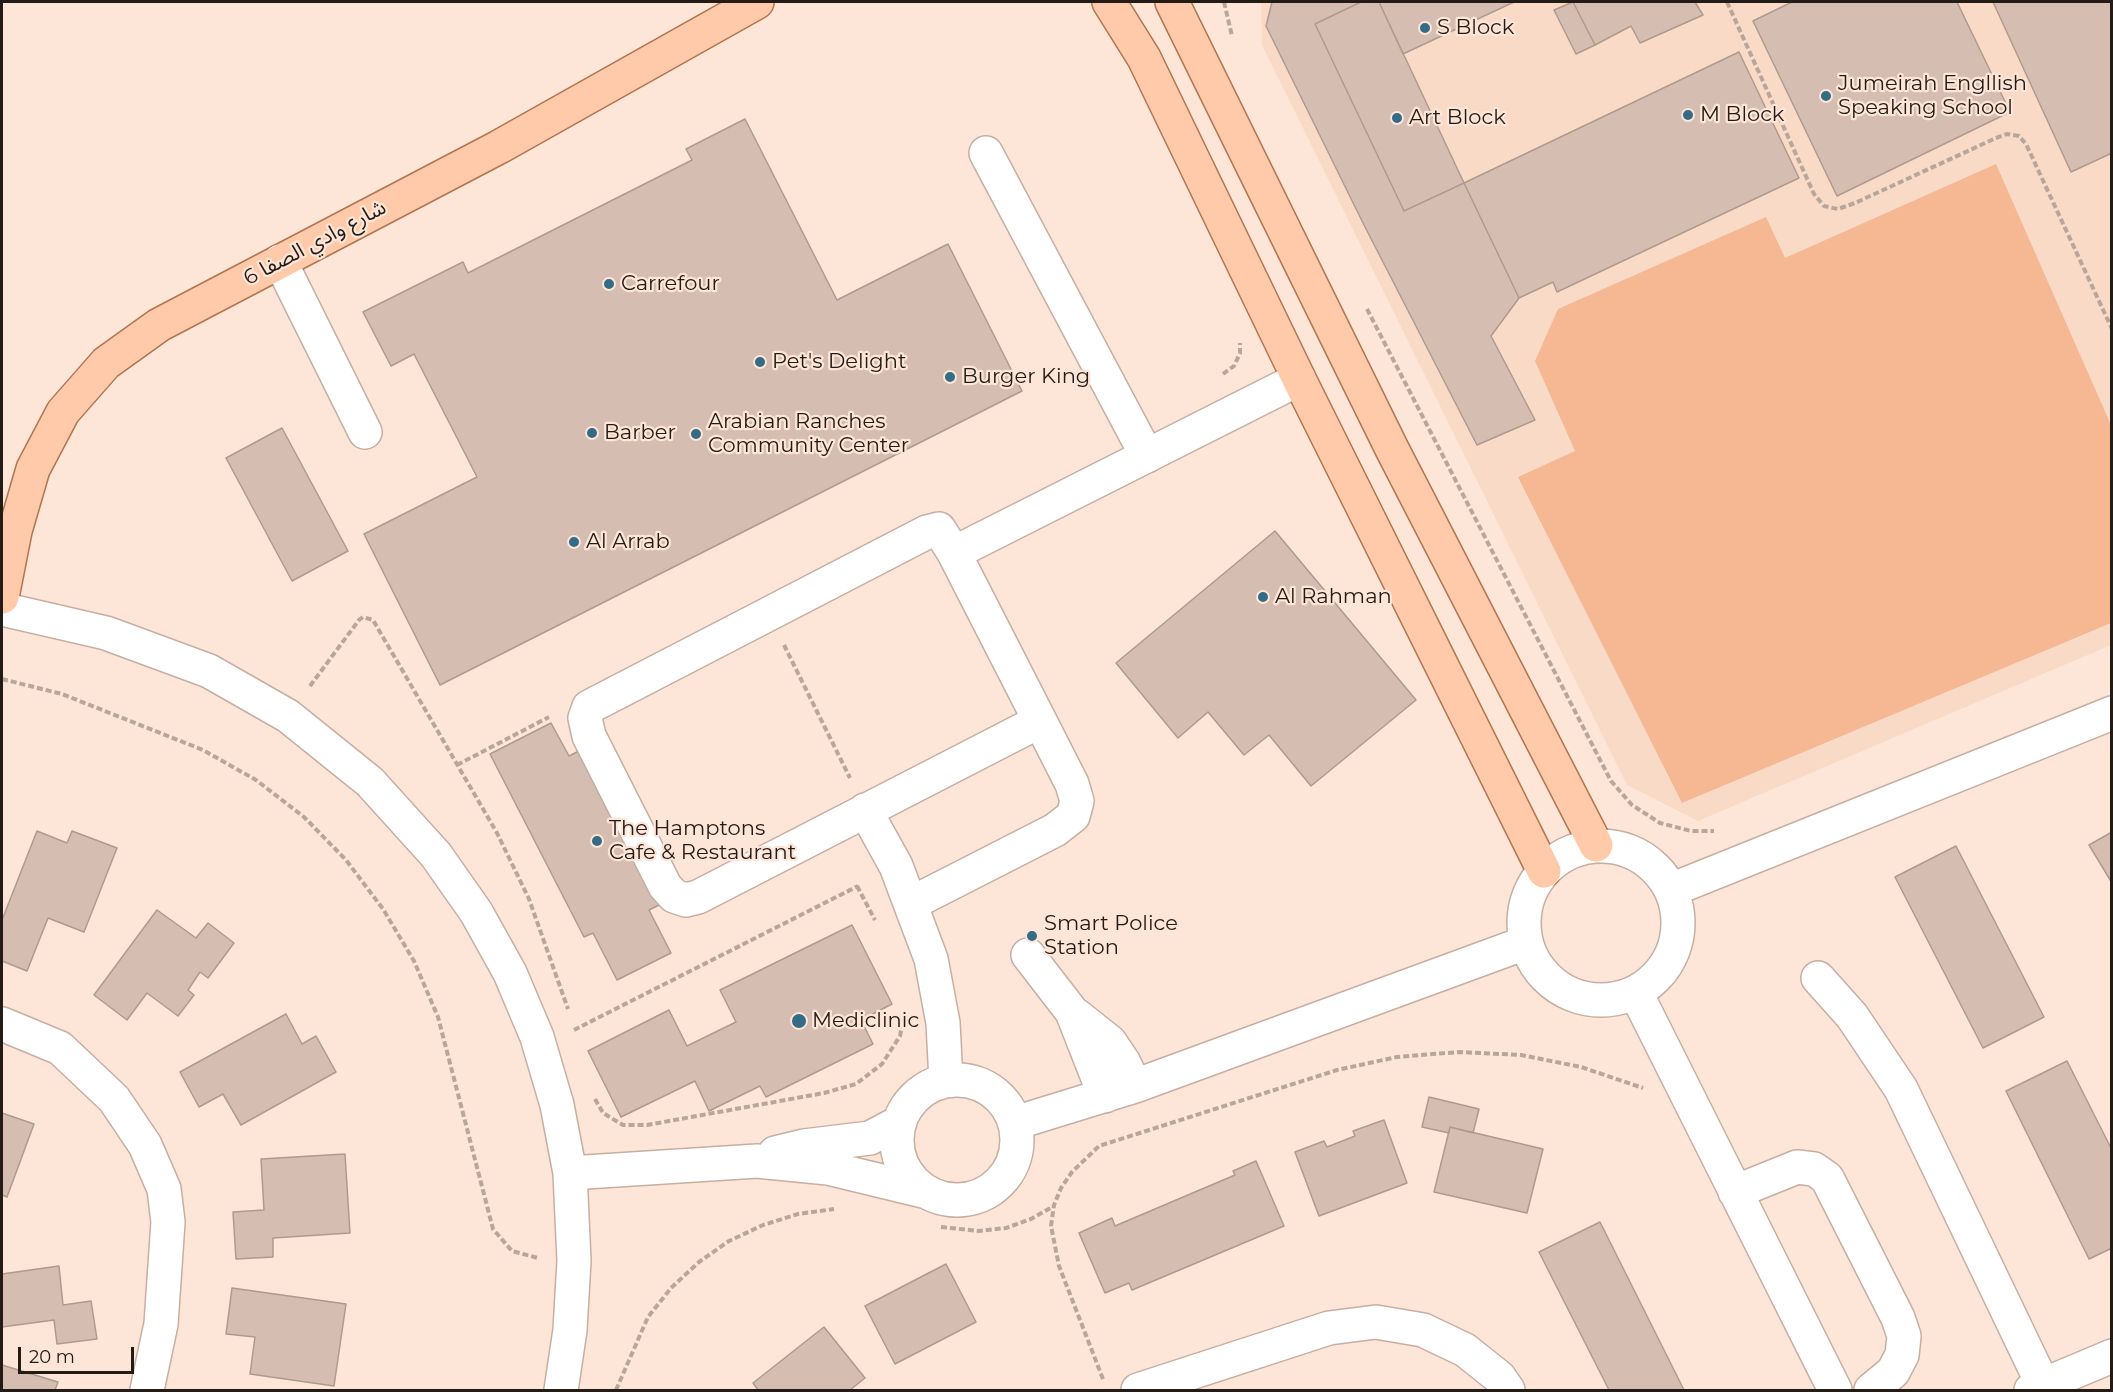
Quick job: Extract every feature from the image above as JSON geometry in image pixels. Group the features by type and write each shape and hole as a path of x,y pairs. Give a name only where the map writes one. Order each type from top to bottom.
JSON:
{"main road":[{"name":"شارع وادي الصفا 6","path":"2,597 15,531 33,469 63,412 106,363 159,325 499,147 757,2"},
{"path":"1109,2 1144,58 1299,379 1544,871"},
{"path":"1172,2 1392,449 1596,845"}],"street":[{"path":"986,153 1147,456"},
{"path":"280,261 365,432"},
{"path":"954,553 1299,379"},
{"path":"912,903 1055,830 1073,816 1077,801 1072,784 1040,721 954,553 942,531 934,529 589,707 585,718 589,736 665,886 674,896 686,900 698,897 1040,721"},
{"path":"2,609 106,633 209,670 288,716 370,782 436,855 476,912 510,973 537,1038 557,1105 570,1173 574,1261 570,1330 561,1390"},
{"path":"1671,890 2112,713"},
{"path":"865,810 896,867 912,903 931,959 943,1023 946,1081"},
{"path":"1596,845 1619,848 1640,856 1659,871 1671,890 1678,913 1677,937 1669,959 1655,978 1636,993 1609,1000 1581,998 1556,987 1536,968 1525,943 1523,917 1529,892 1544,871 1558,858 1576,849 1596,845"},
{"path":"1015,1123 1120,1091 1525,943"},
{"path":"1028,955 1072,1012 1120,1091"},
{"path":"1818,978 1852,1016 1901,1089 2037,1388 2112,1356"},
{"path":"1636,993 1694,1114 1835,1390"},
{"path":"2,1024 60,1048 114,1099 145,1145 164,1189 168,1222 161,1324 147,1390"},
{"path":"964,1080 981,1085 996,1094 1007,1107 1015,1123 1017,1140 1015,1156 1007,1172 996,1185 981,1194 965,1199 947,1199 932,1209 906,1171 898,1148 900,1122 906,1107 917,1095 931,1086 946,1081 964,1080"},
{"path":"757,1161 788,1149 870,1138 900,1122"},
{"path":"570,1173 757,1161 828,1168 932,1209"},
{"path":"1735,1192 1797,1167 1814,1169 1827,1178 1898,1318 1904,1336 1902,1355 1893,1372 1870,1390"},
{"path":"1138,1390 1329,1328 1376,1322 1423,1330 1465,1350 1499,1377 1508,1390"}],"path":[{"path":"1224,2 1228,26 1236,45"},
{"path":"1726,2 1814,194 1824,206 1838,209 1855,203 1996,138 2007,134 2019,136 2026,144 2112,329"},
{"path":"1365,305 1611,781 1632,805 1660,823 1691,831 1723,831"},
{"path":"1213,380 1234,366 1240,353 1240,339"},
{"path":"769,615 865,810"},
{"path":"288,716 359,620 368,617 373,620 497,833 529,899 553,961 577,1041"},
{"path":"2,679 62,694 203,750 256,780 288,805 346,860 383,909 414,961 438,1017 494,1229 512,1251 525,1256 574,1261"},
{"path":"458,765 560,711 589,707"},
{"path":"574,1030 896,867"},
{"path":"857,886 879,929"},
{"path":"591,1093 603,1113 623,1125 647,1125 824,1093 856,1084 882,1064 900,1036 904,1015"},
{"path":"1103,1380 1053,1247 1052,1226 1054,1205 1061,1188 1072,1172 1099,1146 1337,1071 1397,1057 1459,1052 1521,1055 1581,1067 1639,1086 1694,1114"},
{"path":"932,1209 953,1230 979,1232 1006,1228 1031,1219 1054,1205"},
{"path":"616,1390 648,1317 671,1288 699,1262 729,1241 763,1225 798,1214 844,1209"}],"shaded area":[{"path":"1261,2 2111,2 2111,645 1698,821 1627,785 1262,45"},
{"path":"1996,164 2111,425 2111,623 1682,803 1518,477 1575,451 1535,361 1558,309 1766,217 1785,258"}],"building":[{"path":"1272,2 1361,2 1315,24 1404,211 1464,183 1519,298 1491,336 1535,420 1477,445 1364,225 1266,26"},
{"name":"Art Block","path":"1361,2 1379,2 1464,183 1404,211 1315,24"},
{"name":"S Block","path":"1379,2 1514,2 1403,54"},
{"path":"1573,2 1595,45 1576,54 1554,10"},
{"path":"1573,2 1695,2 1703,15 1640,43 1631,26 1595,45"},
{"path":"1792,2 1957,2 2010,112 1837,196 1753,21"},
{"path":"1993,2 2112,2 2112,153 2071,172"},
{"name":"M Block","path":"1739,52 1799,178 1557,292 1553,282 1519,298 1464,183"},
{"name":"Arabian Ranches Community Center","path":"745,119 837,300 948,244 1022,391 440,685 364,534 477,477 414,354 391,366 363,312 463,262 468,273 692,160 686,149"},
{"path":"282,428 348,551 292,581 226,458"},
{"name":"Al Rahman","path":"1275,531 1416,700 1311,786 1269,735 1244,755 1208,712 1178,738 1116,663"},
{"path":"551,723 569,756 579,751 659,905 649,910 671,953 617,980 593,933 584,937 490,754"},
{"path":"37,831 67,843 72,831 117,848 84,932 48,918 27,971 2,961 2,920"},
{"path":"2112,832 2112,883 2089,845"},
{"path":"1956,846 2044,1017 1983,1048 1895,877"},
{"path":"157,910 196,938 208,923 234,943 208,978 200,972 188,990 194,995 178,1016 147,993 127,1020 94,995"},
{"name":"Mediclinic","path":"852,925 892,1004 861,1020 873,1044 766,1097 760,1086 709,1111 695,1081 621,1117 588,1051 669,1010 687,1046 736,1022 720,990"},
{"path":"286,1014 302,1044 316,1036 336,1072 241,1125 223,1094 199,1107 180,1072"},
{"path":"2067,1061 2112,1150 2112,1248 2089,1259 2006,1091"},
{"path":"1429,1097 1479,1109 1473,1133 1450,1127 1449,1133 1422,1127"},
{"path":"2,1113 34,1124 7,1197 2,1195"},
{"path":"1384,1120 1407,1183 1319,1216 1295,1152 1324,1141 1327,1147 1355,1136 1353,1131"},
{"path":"1450,1127 1543,1149 1527,1213 1434,1192"},
{"path":"345,1154 350,1233 273,1238 273,1257 236,1259 233,1212 264,1210 261,1159"},
{"path":"1256,1161 1284,1226 1132,1290 1129,1283 1105,1293 1079,1233 1112,1218 1115,1226 1235,1175 1233,1171"},
{"path":"1600,1222 1684,1390 1609,1390 1539,1252"},
{"path":"946,1264 976,1322 895,1364 865,1306"},
{"path":"59,1266 63,1305 91,1301 97,1339 57,1344 54,1320 2,1327 2,1274"},
{"path":"232,1288 346,1304 334,1386 250,1374 255,1337 226,1334"},
{"path":"824,1327 865,1378 850,1390 758,1390 753,1383"},
{"path":"2,1365 58,1382 55,1390 2,1390"}],"place":[{"name":"S Block","path":"1425,28"},
{"name":"Jumeirah Engllish Speaking School","path":"1826,96"},
{"name":"M Block","path":"1688,115"},
{"name":"Art Block","path":"1397,118"},
{"name":"Carrefour","path":"609,284"},
{"name":"Pet's Delight","path":"760,362"},
{"name":"Burger King","path":"950,377"},
{"name":"Barber","path":"592,433"},
{"name":"Arabian Ranches Community Center","path":"696,434"},
{"name":"Al Arrab","path":"574,542"},
{"name":"Al Rahman","path":"1263,597"},
{"name":"The Hamptons Cafe & Restaurant","path":"597,841"},
{"name":"Smart Police Station","path":"1032,936"},
{"name":"Mediclinic","path":"799,1021"}]}
